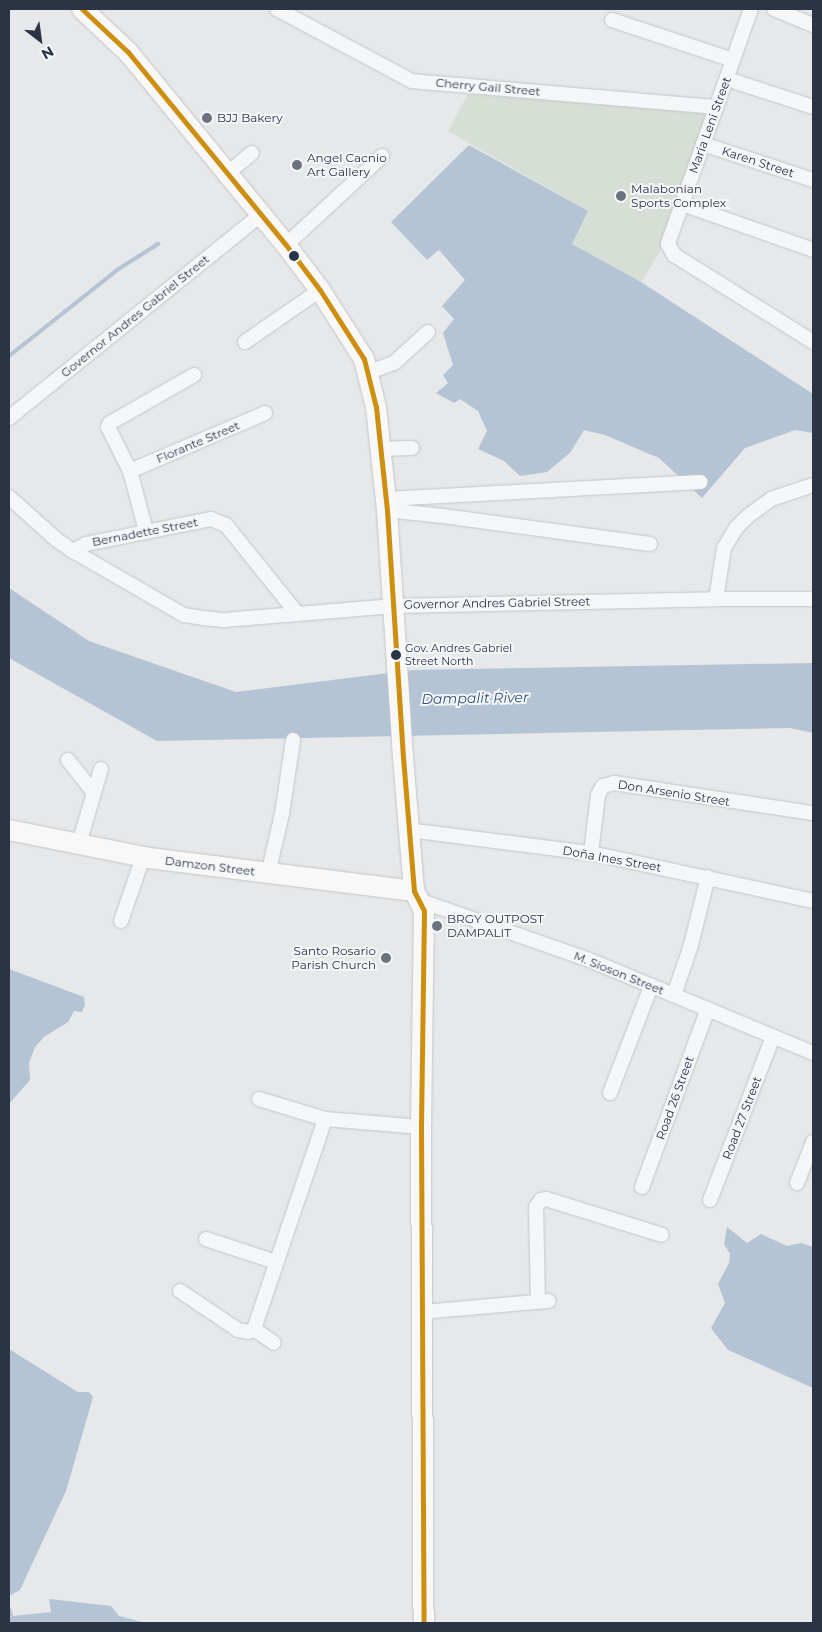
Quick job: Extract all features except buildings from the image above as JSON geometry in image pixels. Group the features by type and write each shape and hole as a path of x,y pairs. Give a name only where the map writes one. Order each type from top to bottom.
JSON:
{"main road":[{"path":"82,9 128,52 286,245 320,290 361,354 369,372 376,407 387,505 408,830 417,896 424,911 421,1127 424,1623"},
{"name":"Damzon Street","path":"9,830 143,857 417,896"}],"street":[{"name":"Cherry Gail Street","path":"277,9 412,81 716,107"},
{"name":"Maria Leni Street","path":"751,9 668,239 671,252 813,342"},
{"path":"774,9 813,25"},
{"path":"612,20 733,60"},
{"path":"727,79 813,107"},
{"name":"Karen Street","path":"703,144 813,180"},
{"path":"228,173 252,154"},
{"path":"286,245 382,156"},
{"path":"682,204 813,250"},
{"name":"Governor Andres Gabriel Street","path":"9,418 261,215"},
{"path":"245,342 320,290"},
{"path":"369,372 394,363 428,332"},
{"path":"146,531 130,471 110,431 110,423 194,375"},
{"name":"Florante Street","path":"130,471 265,413"},
{"path":"381,450 412,448"},
{"path":"387,505 700,482"},
{"path":"716,599 724,548 736,528 760,506 771,499 813,485"},
{"name":"Governor Andres Gabriel Street","path":"9,497 57,540 184,615 224,620 296,612 394,606 716,599 813,599"},
{"path":"387,505 444,516 650,544"},
{"name":"Bernadette Street","path":"74,551 86,544 211,520 226,526 296,612"},
{"path":"268,874 282,814 293,740"},
{"path":"68,760 94,793"},
{"path":"79,844 101,769"},
{"name":"Don Arsenio Street","path":"591,852 598,795 603,786 614,783 813,813"},
{"name":"Doña Ines Street","path":"408,830 591,852 813,901"},
{"path":"121,921 143,857"},
{"path":"674,995 691,945 708,877"},
{"name":"M. Sioson Street","path":"417,896 587,959 813,1053"},
{"path":"610,1092 651,986"},
{"name":"Road 26 Street","path":"642,1187 708,1009"},
{"name":"Road 27 Street","path":"710,1200 773,1037"},
{"path":"258,1099 325,1119 421,1127"},
{"path":"180,1291 238,1330 248,1332 254,1329 325,1119"},
{"path":"798,1183 813,1142"},
{"path":"422,1312 544,1301 536,1207 541,1200 546,1199 662,1235"},
{"path":"206,1239 276,1262"},
{"path":"254,1329 274,1343"}],"shaded area":[{"name":"Malabonian Sports Complex","path":"468,94 709,113 662,248 641,282 571,244 588,211 448,131"}],"water":[{"path":"469,145 588,211 572,244 641,282 813,394 813,433 795,430 745,448 702,498 659,458 605,435 584,430 570,453 547,472 520,476 504,461 478,449 487,431 478,411 460,399 454,403 436,393 448,383 443,375 453,365 443,333 454,319 442,306 465,280 439,250 427,260 391,222"},
{"name":"Dampalit River","path":"9,588 89,641 236,692 413,670 813,663 813,733 790,728 157,741 9,658"},
{"path":"9,969 84,997 85,1005 82,1012 74,1011 68,1022 44,1037 35,1047 29,1063 30,1080 9,1104"},
{"path":"727,1227 747,1243 761,1234 787,1246 801,1243 813,1247 813,1388 728,1350 711,1328 725,1303 718,1284 729,1263 730,1254 724,1244"},
{"path":"9,1349 78,1392 89,1392 93,1397 66,1491 20,1590 9,1596"},
{"path":"49,1599 111,1606 119,1616 146,1623 9,1623 9,1609 11,1608 13,1616 51,1612"}],"waterway":[{"path":"9,356 117,270 158,244"}],"transit line":[{"path":"82,9 128,52 286,245 320,290 364,359 376,407 387,510 403,757 414,891 424,911 421,1127 424,1623"}],"place":[{"name":"BJJ Bakery","path":"207,118"},
{"name":"Angel Cacnio Art Gallery","path":"297,165"},
{"name":"Malabonian Sports Complex","path":"621,196"},
{"name":"Gov. Andres Gabriel Street North","path":"396,655"},
{"name":"BRGY OUTPOST DAMPALIT","path":"437,926"},
{"name":"Santo Rosario Parish Church","path":"386,958"}]}
